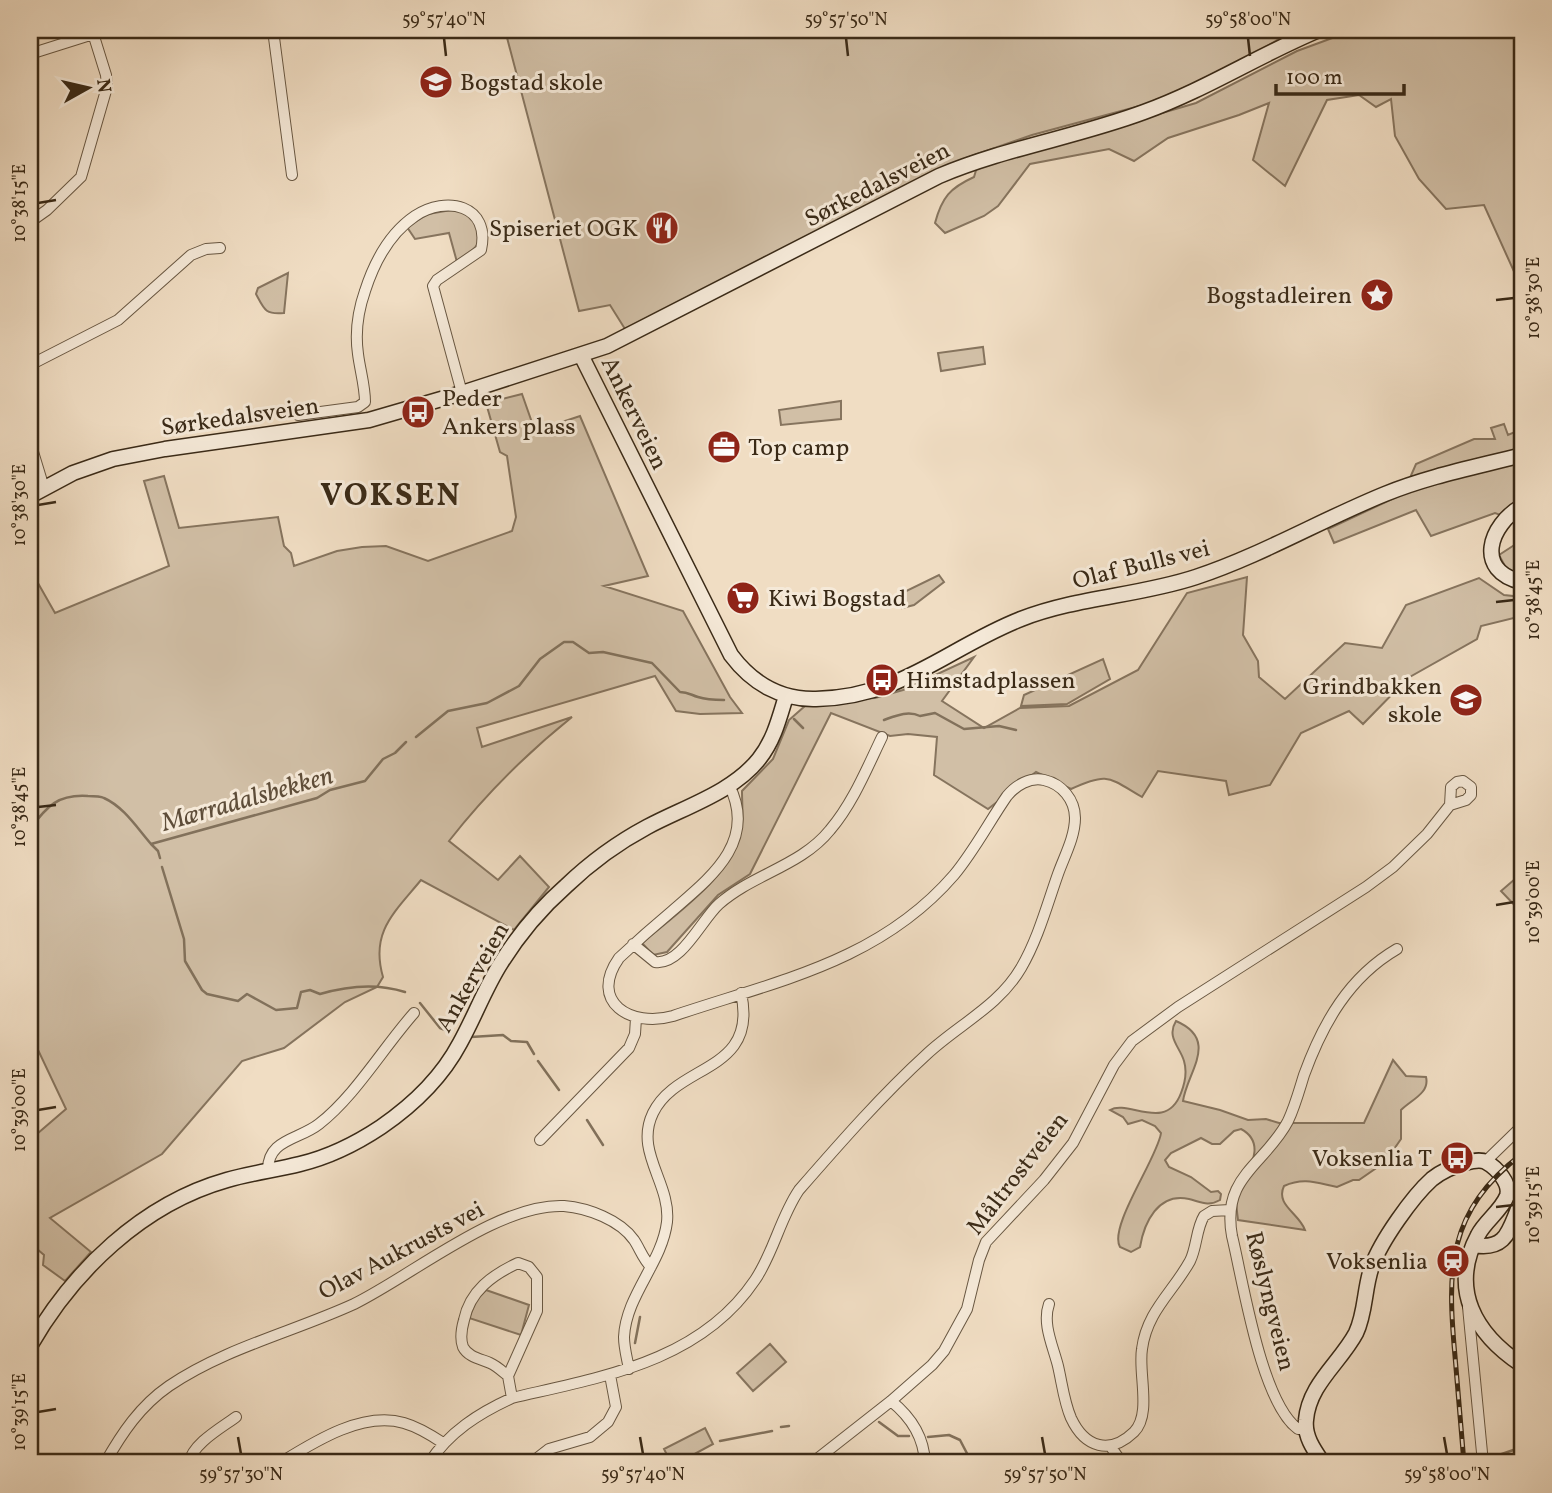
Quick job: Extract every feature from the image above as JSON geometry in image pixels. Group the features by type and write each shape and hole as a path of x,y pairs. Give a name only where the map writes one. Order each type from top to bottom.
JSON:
{"street":[{"path":"30,54 106,30"},
{"path":"273,30 292,175"},
{"name":"Sørkedalsveien","path":"30,496 83,469 123,456 359,422 581,355 627,337 939,176 984,158 1152,109 1208,86 1318,30"},
{"path":"30,222 47,210 81,177 107,87 93,32"},
{"name":"Sørkedalsveien","path":"298,415 358,407 365,402 356,330 370,276 384,248 408,223 425,211 452,205 471,211 479,220 484,237 481,250 437,280 433,286 462,393"},
{"path":"30,365 118,320 191,255 206,249 220,248"},
{"name":"Ankerveien","path":"581,355 725,646 750,676 770,690 786,696 816,699 852,695"},
{"path":"30,442 44,488"},
{"name":"Olaf Bulls vei","path":"852,695 907,679 1022,619 1068,605 1188,580 1262,552 1394,491 1439,476 1522,455"},
{"path":"1522,506 1505,518 1491,542 1492,555 1504,574 1522,582"},
{"name":"Ankerveien","path":"30,1346 44,1322 92,1263 159,1211 190,1193 231,1178 302,1164 344,1148 378,1129 406,1108 449,1061 505,958 531,922 554,897 589,864 627,838 729,785 751,768 765,751 775,732 786,696"},
{"path":"633,944 655,962 669,961 726,898 796,860 821,841 849,803 882,737"},
{"path":"429,1463 443,1443 485,1412 512,1398 629,1369 682,1346 728,1313 755,1280 767,1259 787,1209 799,1190 908,1072 930,1051 995,1000 1014,980 1033,943 1072,837 1075,818 1069,797 1057,785 1044,780 1031,780 1019,785 1007,796 955,874 905,922 876,941 840,959 664,1018 636,1018 618,1008 612,998 609,984 615,964 633,944 706,882 726,858 737,822 737,806 729,785"},
{"name":"Måltrostveien","path":"812,1463 891,1401 944,1351 967,1309 986,1242 1044,1180 1073,1143 1114,1065 1132,1041 1178,1007 1366,887 1410,851 1450,805"},
{"path":"1049,1304 1046,1322 1071,1418 1087,1438 1099,1445 1111,1447 1125,1439 1141,1424 1144,1410 1141,1356 1144,1335 1168,1290 1189,1263 1204,1216 1219,1209 1230,1210 1241,1178 1276,1139 1288,1120 1314,1051 1335,1011 1356,980 1397,948"},
{"path":"629,1369 624,1341 625,1326 662,1245 667,1212 662,1187 648,1151 651,1117 664,1098 720,1060 735,1043 744,1013 741,993"},
{"name":"Ankerveien","path":"268,1171 273,1149 312,1129 335,1110 414,1013"},
{"path":"540,1140 629,1048 635,1034 636,1018"},
{"path":"1485,1162 1522,1126"},
{"path":"1323,1463 1311,1444 1306,1429 1307,1410 1313,1395 1356,1332 1371,1269 1389,1235 1434,1178 1461,1164 1474,1161 1485,1162 1504,1180 1508,1192 1477,1236 1465,1281 1483,1463"},
{"path":"1474,1245 1490,1247 1501,1242 1522,1200"},
{"name":"Olav Aukrusts vei","path":"124,1463 107,1460 135,1416 161,1392 182,1378 212,1362 364,1298 505,1218 551,1206 568,1206 587,1211 610,1220 626,1231 651,1267"},
{"name":"Røslyngveien","path":"1230,1210 1232,1236 1265,1370 1290,1421 1298,1429 1306,1429"},
{"path":"508,1376 493,1364 469,1353 463,1346 461,1329 467,1304 474,1295 500,1272 518,1263 529,1267 537,1277 537,1311 508,1376 512,1398"},
{"path":"1467,1302 1476,1320 1506,1353 1522,1365"},
{"path":"531,1463 549,1449 590,1437 608,1422 616,1407 610,1375"},
{"path":"891,1401 905,1413 918,1431 925,1463"},
{"path":"189,1463 191,1456 204,1442 236,1417"},
{"path":"280,1463 333,1434 370,1422 403,1423 443,1443"},
{"path":"1111,1447 1122,1463"}],"shaded area":[{"path":"505,30 1301,30 1284,36 1223,73 1173,97 1032,135 966,158 625,329 610,305 579,311"},
{"path":"1354,30 1522,30 1522,273 1516,276 1484,205 1446,209 1419,179 1395,136 1391,99 1376,107 1359,95 1327,100 1285,186 1253,160 1269,103 1168,138 1134,161 1109,149 1030,164 998,206 984,216 945,233 935,223 948,194 974,177 977,167 1196,103 1297,51"},
{"path":"457,209 476,221 479,236 477,246 457,262 449,233 415,239 407,227 428,214"},
{"path":"288,273 284,313 269,312 256,294 258,288"},
{"path":"983,347 985,364 941,371 938,353"},
{"path":"522,394 535,431 580,416 648,576 604,586 683,611 730,697 742,713 700,714 676,711 655,676 477,728 482,747 572,717 507,776 449,841 498,880 520,856 549,887 514,930 421,880 394,913 382,935 380,961 383,977 377,987 345,1002 284,1048 242,1061 162,1154 50,1218 91,1252 65,1281 43,1265 44,1255 30,1243 30,1140 66,1109 30,1033 30,569 55,613 169,566 144,481 164,476 179,528 278,517 284,546 291,553 294,566 337,551 386,546 428,561 512,531 516,517 507,456 500,452 486,403"},
{"path":"841,401 841,419 781,425 779,410"},
{"path":"1504,424 1508,435 1522,429 1522,531 1518,521 1495,513 1431,536 1416,510 1334,543 1328,529 1403,494 1416,464 1474,439 1495,439 1491,428"},
{"path":"1522,540 1522,575 1506,568 1499,555"},
{"path":"939,575 944,582 914,605 902,608 898,595"},
{"path":"1247,577 1243,635 1258,661 1259,677 1285,699 1345,643 1382,648 1406,605 1479,578 1504,595 1522,597 1522,616 1481,626 1477,639 1408,678 1363,724 1349,711 1301,733 1270,785 1229,795 1226,781 1158,771 1142,797 1108,779 1093,780 1071,789 1036,772 988,809 934,775 937,737 908,734 890,736 831,713 750,874 718,895 667,952 653,955 642,943 703,891 729,859 738,842 742,824 742,791 773,759 789,720 805,706 837,700 875,698 903,690 974,657 942,701 984,728 1020,708 1069,706 1138,670 1187,593"},
{"path":"1103,659 1110,679 1067,704 1021,706 1024,695"},
{"path":"1522,873 1522,913 1501,891"},
{"path":"1176,1021 1189,1029 1196,1037 1199,1047 1183,1101 1248,1120 1266,1119 1279,1123 1364,1123 1393,1060 1406,1076 1426,1077 1425,1088 1401,1110 1401,1139 1385,1162 1359,1180 1337,1187 1304,1181 1284,1186 1282,1193 1285,1204 1305,1230 1238,1220 1238,1196 1255,1151 1249,1135 1241,1129 1234,1131 1220,1144 1212,1144 1201,1138 1171,1153 1165,1160 1169,1167 1191,1177 1211,1192 1218,1191 1221,1194 1220,1200 1208,1204 1189,1199 1169,1200 1154,1211 1145,1228 1140,1247 1131,1252 1120,1247 1118,1237 1121,1224 1161,1133 1155,1126 1142,1120 1128,1124 1123,1117 1110,1110 1127,1108 1157,1113 1174,1105 1182,1089 1185,1073 1184,1061 1172,1032"},
{"path":"486,1290 529,1305 521,1335 469,1318 476,1300"},
{"path":"770,1344 786,1362 753,1391 737,1373"},
{"path":"705,1428 713,1444 678,1463 671,1463 664,1449"}],"waterway":[{"name":"Mærradalsbekken","path":"416,737 448,711 487,703 519,686 540,659 564,642 573,642 589,653 603,652 652,663 680,692 705,699 724,700"},
{"name":"Mærradalsbekken","path":"884,720 897,715 920,716 935,713 964,729 999,726 1016,730"},
{"name":"Mærradalsbekken","path":"794,719 803,728"},
{"name":"Mærradalsbekken","path":"30,829 48,808 61,799 98,796 124,812 151,844 317,798 330,790 365,781 383,759 395,753 406,742"},
{"path":"151,844 158,851 160,858"},
{"path":"162,867 184,939 185,961 207,994 238,1001 247,994 276,1010 297,1008 301,992 310,990 320,994 351,987 373,987 405,992"},
{"path":"420,1003 440,1028 450,1032"},
{"path":"471,1037 503,1035 511,1041 527,1042 534,1054"},
{"path":"538,1061 559,1090"},
{"path":"587,1120 603,1145"},
{"path":"635,1343 640,1317"},
{"path":"879,1422 898,1436 909,1436"},
{"path":"781,1427 789,1426"},
{"path":"720,1441 772,1431"},
{"path":"928,1437 949,1435 960,1440 972,1463"},
{"path":"1490,1463 1496,1456 1522,1447"}],"railway":[{"path":"1464,1463 1452,1296 1457,1244 1479,1197 1497,1175 1522,1154"}],"place":[{"name":"Bogstad skole","path":"436,82"},
{"name":"Spiseriet OGK","path":"662,228"},
{"name":"Bogstadleiren","path":"1377,295"},
{"name":"Peder Ankers plass","path":"418,412"},
{"name":"Top camp","path":"724,447"},
{"name":"Kiwi Bogstad","path":"743,598"},
{"name":"Himstadplassen","path":"882,680"},
{"name":"Grindbakken skole","path":"1466,700"},
{"name":"Voksenlia T","path":"1457,1158"},
{"name":"Voksenlia","path":"1453,1261"}],"district":[{"name":"VOKSEN","path":"391,494"}]}
